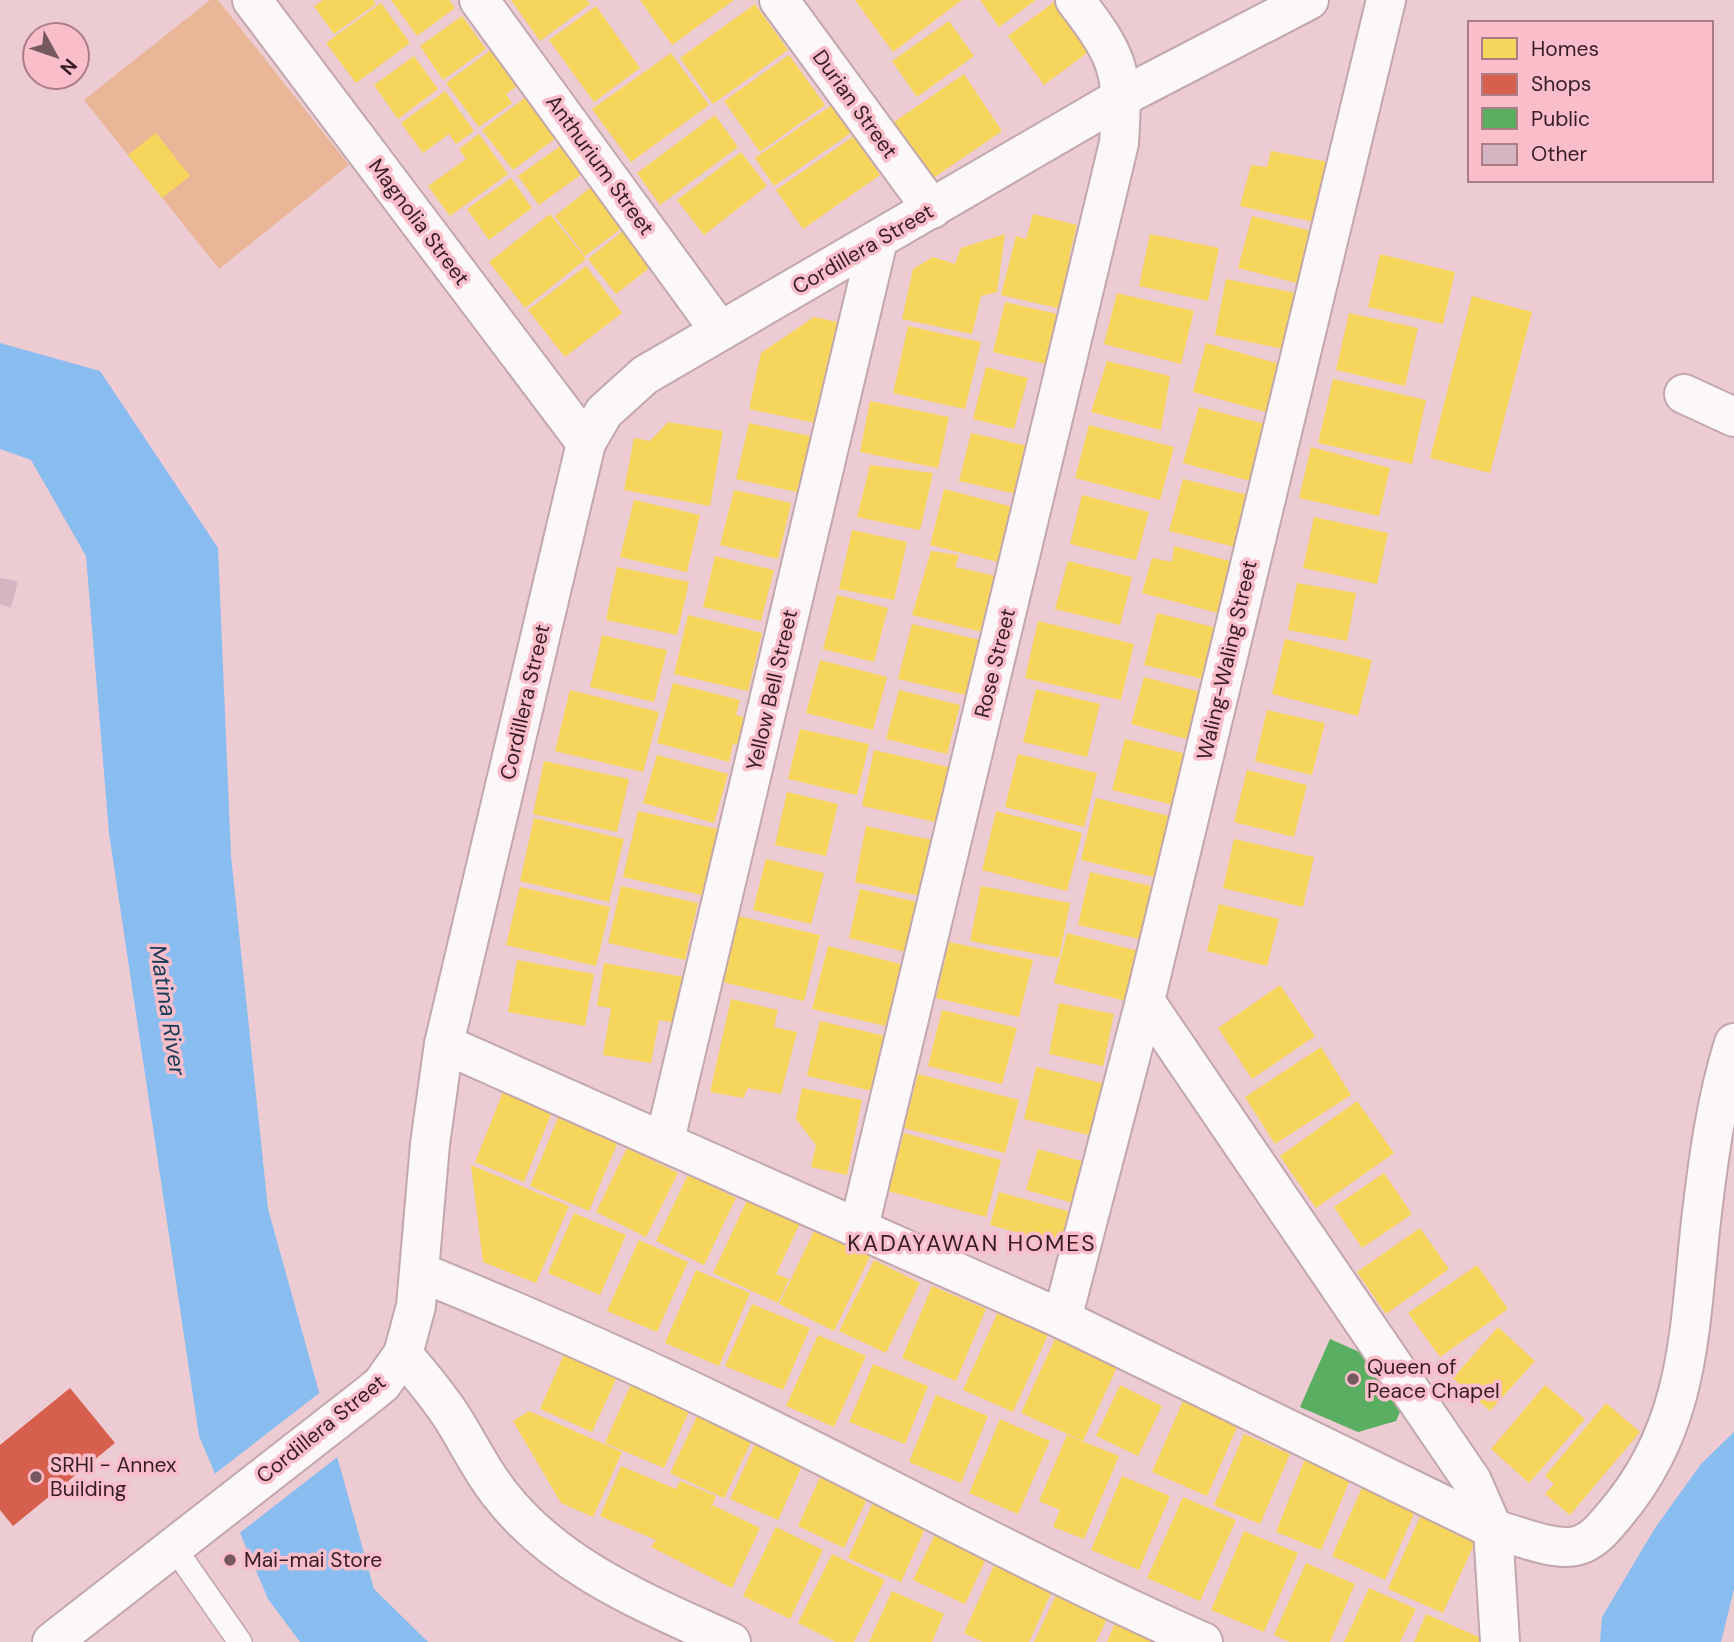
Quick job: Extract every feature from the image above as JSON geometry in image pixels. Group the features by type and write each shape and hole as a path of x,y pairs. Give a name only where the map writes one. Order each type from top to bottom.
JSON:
{"street":[{"name":"Magnolia Street","path":"252,0 586,443"},
{"name":"Anthurium Street","path":"479,0 720,331"},
{"name":"Durian Street","path":"779,0 932,209"},
{"name":"Rose Street","path":"859,1227 1119,143 1122,97 1115,61 1075,0"},
{"name":"Cordillera Street","path":"52,1642 382,1384 403,1354 416,1306 430,1144 444,1044 586,443 604,412 645,375 720,331 1122,97 1310,0"},
{"name":"Waling-Waling Street","path":"1062,1319 1145,1001 1385,0"},
{"name":"Yellow Bell Street","path":"665,1140 878,240"},
{"path":"1684,394 1734,417"},
{"path":"1145,1001 1472,1481 1493,1529 1500,1642"},
{"path":"444,1044 665,1140 1062,1319 1493,1529 1553,1545 1576,1546 1590,1540 1628,1499 1654,1457 1674,1412 1691,1335 1711,1142 1734,1043"},
{"path":"420,1272 562,1330 719,1404 1032,1563 1203,1642"},
{"path":"403,1354 441,1400 500,1494 530,1528 565,1557 605,1583 732,1642"}],"lane":[{"path":"183,1538 240,1642"}],"shaded area":[{"path":"210,0 218,0 349,165 219,269 84,100"}],"water":[{"name":"Matina River","path":"0,343 100,371 218,548 231,856 268,1209 374,1589 428,1642 300,1642 268,1599 199,1436 109,833 86,556 31,460 0,449"},
{"path":"1734,1432 1734,1589 1721,1642 1600,1642 1602,1617 1655,1528 1701,1464"}],"pier":[{"path":"322,1391 340,1455 237,1535 212,1476"}],"building: Homes":[{"path":"323,0 373,0 376,4 334,34 314,6"},
{"path":"391,0 449,0 455,8 417,36"},
{"path":"511,0 587,0 590,4 540,41"},
{"path":"640,0 734,0 672,45"},
{"path":"855,0 962,0 893,52"},
{"path":"980,0 1036,0 999,27"},
{"path":"1057,0 1099,44 1044,85 1008,36"},
{"path":"381,3 410,43 356,83 326,43"},
{"path":"755,4 788,50 713,104 680,58"},
{"path":"596,6 640,68 594,102 549,40"},
{"path":"462,16 486,49 443,80 420,46"},
{"path":"949,21 974,56 917,97 892,61"},
{"path":"491,50 516,87 506,94 512,103 479,127 446,83"},
{"path":"671,53 709,105 631,162 592,109"},
{"path":"789,55 825,105 760,152 724,101"},
{"path":"414,56 438,89 398,119 374,85"},
{"path":"964,74 1002,131 929,181 891,124"},
{"path":"538,88 568,129 513,170 482,130"},
{"path":"445,91 474,131 456,144 449,134 423,153 401,123"},
{"path":"832,105 851,133 774,186 755,158"},
{"path":"715,115 738,147 660,205 637,173"},
{"path":"156,133 190,176 162,198 128,155"},
{"path":"479,134 508,174 450,216 428,186 466,159 459,149"},
{"path":"854,136 880,175 803,229 776,190"},
{"path":"566,142 586,171 539,205 518,176"},
{"path":"1271,151 1334,163 1319,223 1240,206 1251,165 1267,167"},
{"path":"741,152 767,186 704,235 677,200"},
{"path":"511,178 532,208 489,240 467,209"},
{"path":"595,184 627,224 585,256 555,216"},
{"path":"550,214 586,259 525,308 489,262"},
{"path":"1033,214 1077,225 1069,257 1086,261 1062,309 1001,295 1016,236 1026,239"},
{"path":"1252,216 1311,231 1297,283 1238,268"},
{"path":"629,226 657,262 616,294 588,259"},
{"path":"1005,234 997,292 981,296 972,334 902,319 913,269 933,257 955,264 961,248"},
{"path":"1150,234 1219,248 1208,301 1139,286"},
{"path":"1380,254 1455,272 1443,324 1368,307"},
{"path":"586,266 622,313 565,357 528,310"},
{"path":"1226,279 1311,296 1299,352 1215,335"},
{"path":"1117,293 1194,311 1181,364 1104,344"},
{"path":"1472,296 1532,312 1490,473 1430,458"},
{"path":"1005,302 1057,314 1046,364 993,352"},
{"path":"1349,313 1418,328 1405,386 1336,370"},
{"path":"814,317 842,323 820,424 749,409 761,353"},
{"path":"908,326 981,342 965,409 893,393"},
{"path":"1206,343 1280,364 1266,412 1193,392"},
{"path":"1107,361 1170,376 1161,430 1091,412"},
{"path":"986,367 1028,378 1014,429 973,419"},
{"path":"1333,379 1426,400 1412,464 1318,443"},
{"path":"870,401 949,417 938,468 860,452"},
{"path":"1199,407 1269,425 1254,482 1183,463"},
{"path":"668,422 723,431 710,506 624,490 634,438 650,441"},
{"path":"749,423 819,438 806,494 736,479"},
{"path":"1089,425 1174,447 1160,500 1075,478"},
{"path":"971,433 1032,447 1021,495 959,481"},
{"path":"1311,447 1390,468 1379,516 1299,498"},
{"path":"870,465 933,473 920,530 857,517"},
{"path":"1183,479 1248,495 1235,547 1169,531"},
{"path":"944,489 1013,507 998,562 930,545"},
{"path":"734,490 791,503 778,559 720,545"},
{"path":"1082,495 1149,512 1136,560 1070,544"},
{"path":"634,500 700,515 687,572 620,557"},
{"path":"1314,517 1388,533 1377,584 1303,568"},
{"path":"852,530 907,542 894,600 839,589"},
{"path":"1174,546 1233,562 1222,614 1142,593 1152,558 1172,562"},
{"path":"931,551 959,555 955,567 1009,579 995,635 912,615"},
{"path":"715,556 774,570 761,621 703,607"},
{"path":"1068,561 1132,577 1120,625 1055,609"},
{"path":"617,567 689,582 677,635 606,620"},
{"path":"1297,583 1356,593 1347,641 1288,630"},
{"path":"837,595 888,608 874,662 823,649"},
{"path":"1157,613 1229,631 1216,682 1144,665"},
{"path":"688,615 762,633 748,691 674,674"},
{"path":"1038,621 1134,644 1121,700 1025,678"},
{"path":"912,624 980,640 966,695 898,679"},
{"path":"602,635 667,650 654,702 590,687"},
{"path":"1285,639 1372,660 1358,716 1272,694"},
{"path":"820,660 887,677 873,730 806,713"},
{"path":"1144,677 1201,692 1187,739 1131,724"},
{"path":"673,683 740,700 736,715 747,718 739,745 733,744 729,762 657,743"},
{"path":"1036,689 1100,704 1087,757 1023,742"},
{"path":"570,690 659,712 643,772 555,751"},
{"path":"899,690 960,705 947,754 886,739"},
{"path":"1267,710 1325,723 1312,775 1255,761"},
{"path":"800,729 869,744 857,795 788,779"},
{"path":"1125,739 1187,754 1174,805 1112,790"},
{"path":"874,750 957,769 945,824 862,806"},
{"path":"1018,754 1097,773 1084,827 1005,807"},
{"path":"657,755 728,774 714,823 643,803"},
{"path":"544,761 629,779 617,832 533,814"},
{"path":"1247,770 1307,785 1294,837 1234,822"},
{"path":"787,792 838,804 826,856 775,845"},
{"path":"1096,798 1177,818 1162,879 1081,860"},
{"path":"638,811 722,830 706,896 623,877"},
{"path":"996,811 1082,833 1067,891 982,870"},
{"path":"534,818 624,839 609,902 520,881"},
{"path":"866,826 932,840 920,896 855,882"},
{"path":"1234,839 1314,857 1303,907 1223,888"},
{"path":"766,859 824,873 811,924 753,910"},
{"path":"1090,872 1156,887 1144,940 1078,925"},
{"path":"621,886 698,903 685,960 608,943"},
{"path":"981,886 1070,903 1059,958 970,941"},
{"path":"520,887 610,907 596,966 506,945"},
{"path":"860,889 921,903 910,953 849,938"},
{"path":"1219,904 1279,919 1267,966 1207,951"},
{"path":"734,915 820,935 804,1001 718,981"},
{"path":"1067,933 1139,951 1126,1001 1054,983"},
{"path":"949,942 1033,960 1019,1017 936,998"},
{"path":"828,946 905,965 890,1027 812,1009"},
{"path":"517,960 594,974 585,1026 508,1012"},
{"path":"604,963 684,977 676,1023 659,1020 651,1063 603,1055 611,1008 597,1006"},
{"path":"1280,985 1315,1036 1252,1079 1218,1028"},
{"path":"731,999 778,1010 774,1027 797,1032 781,1094 748,1088 743,1098 710,1092"},
{"path":"1059,1003 1114,1014 1103,1066 1049,1054"},
{"path":"942,1010 1017,1028 1002,1084 928,1066"},
{"path":"820,1021 894,1038 881,1093 807,1076"},
{"path":"1321,1047 1351,1095 1275,1144 1245,1097"},
{"path":"1036,1067 1106,1084 1093,1136 1024,1119"},
{"path":"918,1074 1019,1100 1005,1153 904,1128"},
{"path":"507,1082 556,1102 524,1182 475,1162"},
{"path":"802,1088 862,1100 847,1175 811,1167 816,1145 796,1119"},
{"path":"1357,1101 1394,1153 1316,1208 1280,1156"},
{"path":"562,1108 622,1132 589,1211 530,1186"},
{"path":"904,1133 1001,1160 986,1217 888,1191"},
{"path":"627,1148 678,1173 646,1237 596,1212"},
{"path":"1038,1149 1092,1164 1081,1205 1026,1190"},
{"path":"471,1165 569,1206 536,1283 483,1262"},
{"path":"1384,1173 1412,1214 1362,1248 1334,1207"},
{"path":"688,1175 736,1198 704,1265 656,1241"},
{"path":"999,1192 1071,1212 1062,1245 990,1225"},
{"path":"750,1194 802,1219 776,1274 789,1279 778,1303 713,1273"},
{"path":"574,1213 626,1235 600,1295 548,1273"},
{"path":"816,1227 871,1254 834,1331 779,1304"},
{"path":"1420,1228 1449,1269 1386,1314 1357,1272"},
{"path":"639,1240 688,1262 657,1332 607,1311"},
{"path":"874,1260 920,1283 886,1353 839,1331"},
{"path":"1477,1265 1508,1309 1440,1357 1408,1313"},
{"path":"696,1270 750,1293 719,1366 665,1343"},
{"path":"932,1286 986,1309 956,1381 902,1358"},
{"path":"752,1304 810,1328 783,1390 725,1366"},
{"path":"998,1312 1048,1335 1013,1412 963,1390"},
{"path":"1498,1327 1535,1361 1490,1411 1453,1378"},
{"path":"818,1335 866,1356 834,1427 786,1406"},
{"path":"1056,1337 1118,1365 1083,1441 1021,1413"},
{"path":"569,1343 622,1366 592,1432 540,1409"},
{"path":"873,1364 928,1386 905,1444 849,1422"},
{"path":"635,1375 694,1400 664,1468 605,1443"},
{"path":"1120,1385 1162,1406 1138,1456 1096,1436"},
{"path":"1545,1385 1585,1419 1529,1483 1491,1449"},
{"path":"936,1395 988,1416 961,1483 909,1462"},
{"path":"1183,1401 1238,1425 1207,1496 1152,1472"},
{"path":"704,1402 758,1428 724,1498 670,1473"},
{"path":"1606,1403 1640,1432 1570,1515 1545,1494 1554,1484 1545,1476"},
{"path":"529,1411 622,1452 593,1517 561,1503 513,1421"},
{"path":"1000,1419 1050,1441 1018,1514 969,1493"},
{"path":"1244,1434 1290,1454 1260,1524 1214,1505"},
{"path":"1067,1435 1119,1456 1084,1539 1053,1527 1060,1510 1039,1501"},
{"path":"755,1444 803,1464 778,1520 730,1499"},
{"path":"1305,1459 1351,1477 1321,1550 1276,1532"},
{"path":"621,1466 676,1489 680,1481 716,1496 708,1514 713,1505 760,1528 732,1588 651,1547 656,1540 600,1516"},
{"path":"822,1473 869,1495 844,1548 798,1526"},
{"path":"1122,1476 1170,1496 1139,1570 1091,1550"},
{"path":"1364,1483 1417,1507 1385,1580 1332,1556"},
{"path":"1183,1497 1236,1520 1200,1601 1147,1578"},
{"path":"875,1498 928,1522 901,1582 848,1558"},
{"path":"1425,1506 1480,1531 1443,1613 1388,1589"},
{"path":"940,1524 991,1548 965,1604 913,1580"},
{"path":"776,1527 823,1550 790,1619 743,1596"},
{"path":"1244,1531 1298,1553 1264,1632 1211,1610"},
{"path":"832,1554 885,1580 854,1642 836,1642 798,1623"},
{"path":"999,1554 1057,1580 1029,1642 983,1642 964,1633"},
{"path":"1306,1563 1355,1584 1330,1642 1290,1642 1274,1635"},
{"path":"1369,1588 1416,1609 1400,1642 1344,1642"},
{"path":"1059,1589 1110,1613 1096,1642 1034,1642"},
{"path":"892,1591 944,1614 932,1642 869,1642"},
{"path":"1426,1614 1481,1638 1479,1642 1414,1642"},
{"path":"1118,1616 1168,1642 1107,1642"}],"building: Shops":[{"name":"SRHI - Annex Building","path":"70,1388 115,1443 13,1526 0,1510 0,1445"}],"building: Public":[{"name":"Queen of Peace Chapel","path":"1330,1339 1382,1362 1407,1396 1396,1421 1358,1432 1300,1407"}],"building: Other":[{"path":"0,578 18,581 11,608 0,604"}],"place":[{"name":"Queen of Peace Chapel","path":"1353,1379"},
{"name":"SRHI - Annex Building","path":"36,1477"},
{"name":"Mai-mai Store","path":"230,1560"}],"district":[{"name":"KADAYAWAN HOMES","path":"972,1243"}]}
